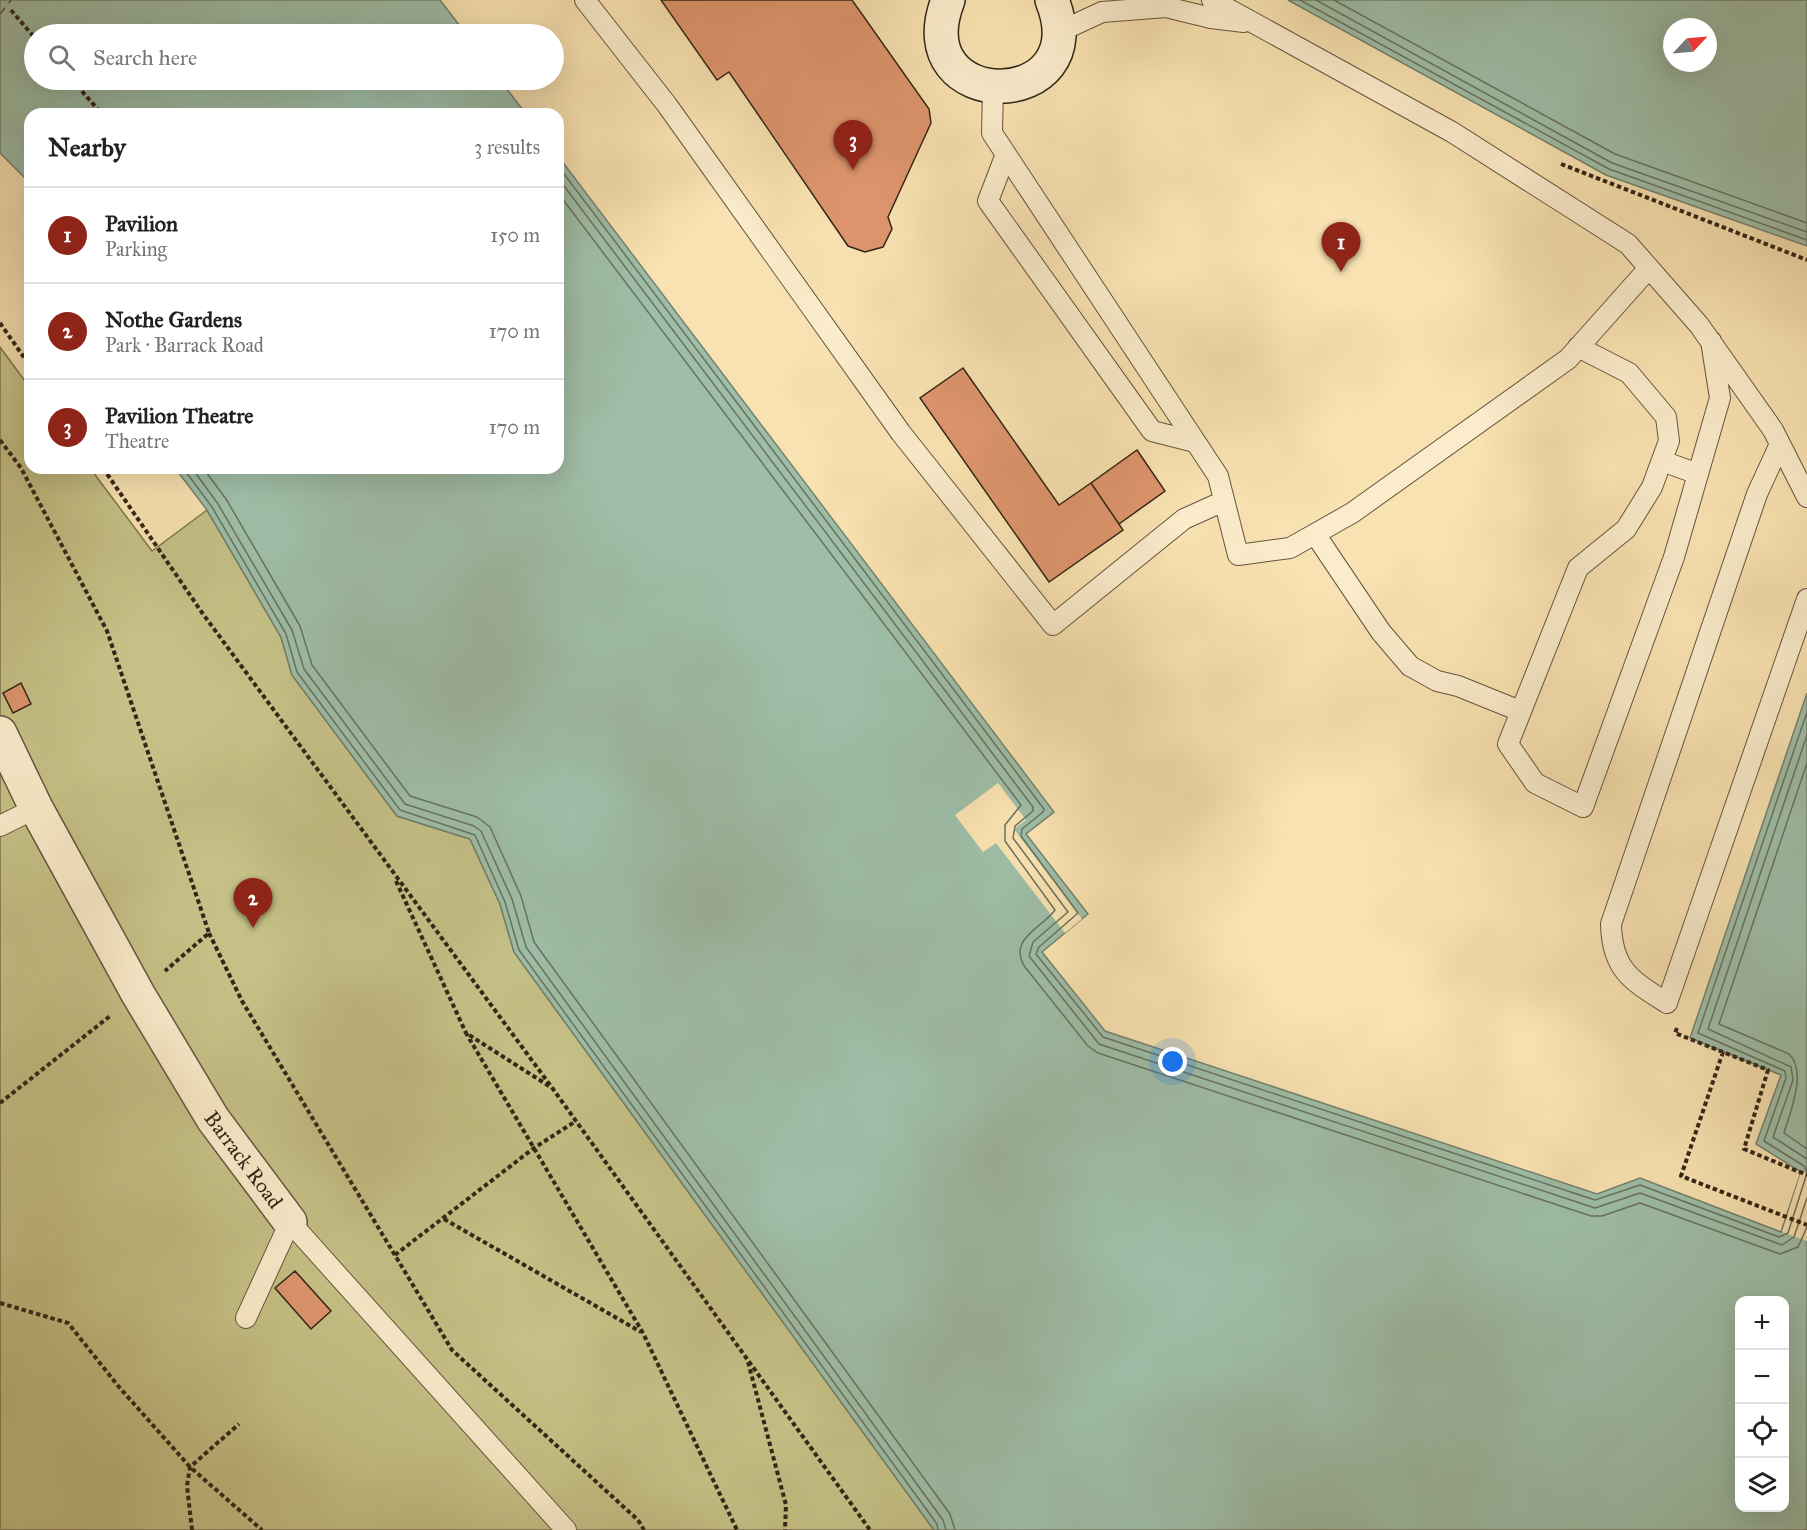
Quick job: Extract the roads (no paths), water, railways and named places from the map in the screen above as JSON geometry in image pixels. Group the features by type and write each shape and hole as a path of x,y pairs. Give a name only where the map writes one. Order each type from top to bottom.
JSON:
{"street":[{"path":"948,0 941,16 940,36 946,56 966,77 975,83 993,88 1021,85 1034,78 1047,65 1056,49 1059,32 1058,15 1052,0"},
{"name":"Barrack Road","path":"0,733 36,808 138,994 213,1119 290,1222"}],"lane":[{"path":"585,0 667,105 902,433 1053,624 1184,519 1224,501"},
{"path":"1212,0 1462,139 1628,244 1711,341 1780,444 1807,497"},
{"path":"1059,32 1102,12 1166,7 1211,18 1256,24"},
{"path":"993,88 992,133 1218,476 1238,555 1290,548 1378,494 1568,359 1649,268"},
{"path":"1006,153 988,201 1152,431 1195,442"},
{"path":"1578,347 1629,373 1666,417 1669,441 1652,487 1626,529 1578,568 1508,744 1534,783 1582,807 1674,557 1720,398 1711,341"},
{"path":"1780,444 1757,494 1611,924 1611,944 1629,979 1667,1003 1807,599"},
{"path":"1662,461 1698,474"},
{"path":"1315,534 1381,632 1410,666 1437,681 1458,686 1520,711"},
{"path":"0,826 36,808"},
{"path":"246,1318 290,1222"},
{"name":"Barrack Road","path":"290,1222 566,1530"}],"water":[{"path":"0,0 440,0 458,24 24,24 24,90 508,90 521,108 24,108 24,177 0,153"},
{"path":"1288,0 1807,0 1807,246 1606,175"},
{"path":"564,164 1054,812 1026,834 1088,914 1042,952 1105,1031 1597,1194 1640,1178 1781,1232 1801,1172 1756,1144 1781,1075 1690,1038 1807,693 1807,1530 934,1530 514,952 500,904 470,839 397,816 292,675 281,637 207,510 180,474 564,474"}],"place":[{"name":"Pavilion Theatre","path":"853,170"},
{"name":"Pavilion","path":"1341,272"},
{"name":"Nothe Gardens","path":"253,928"}]}
